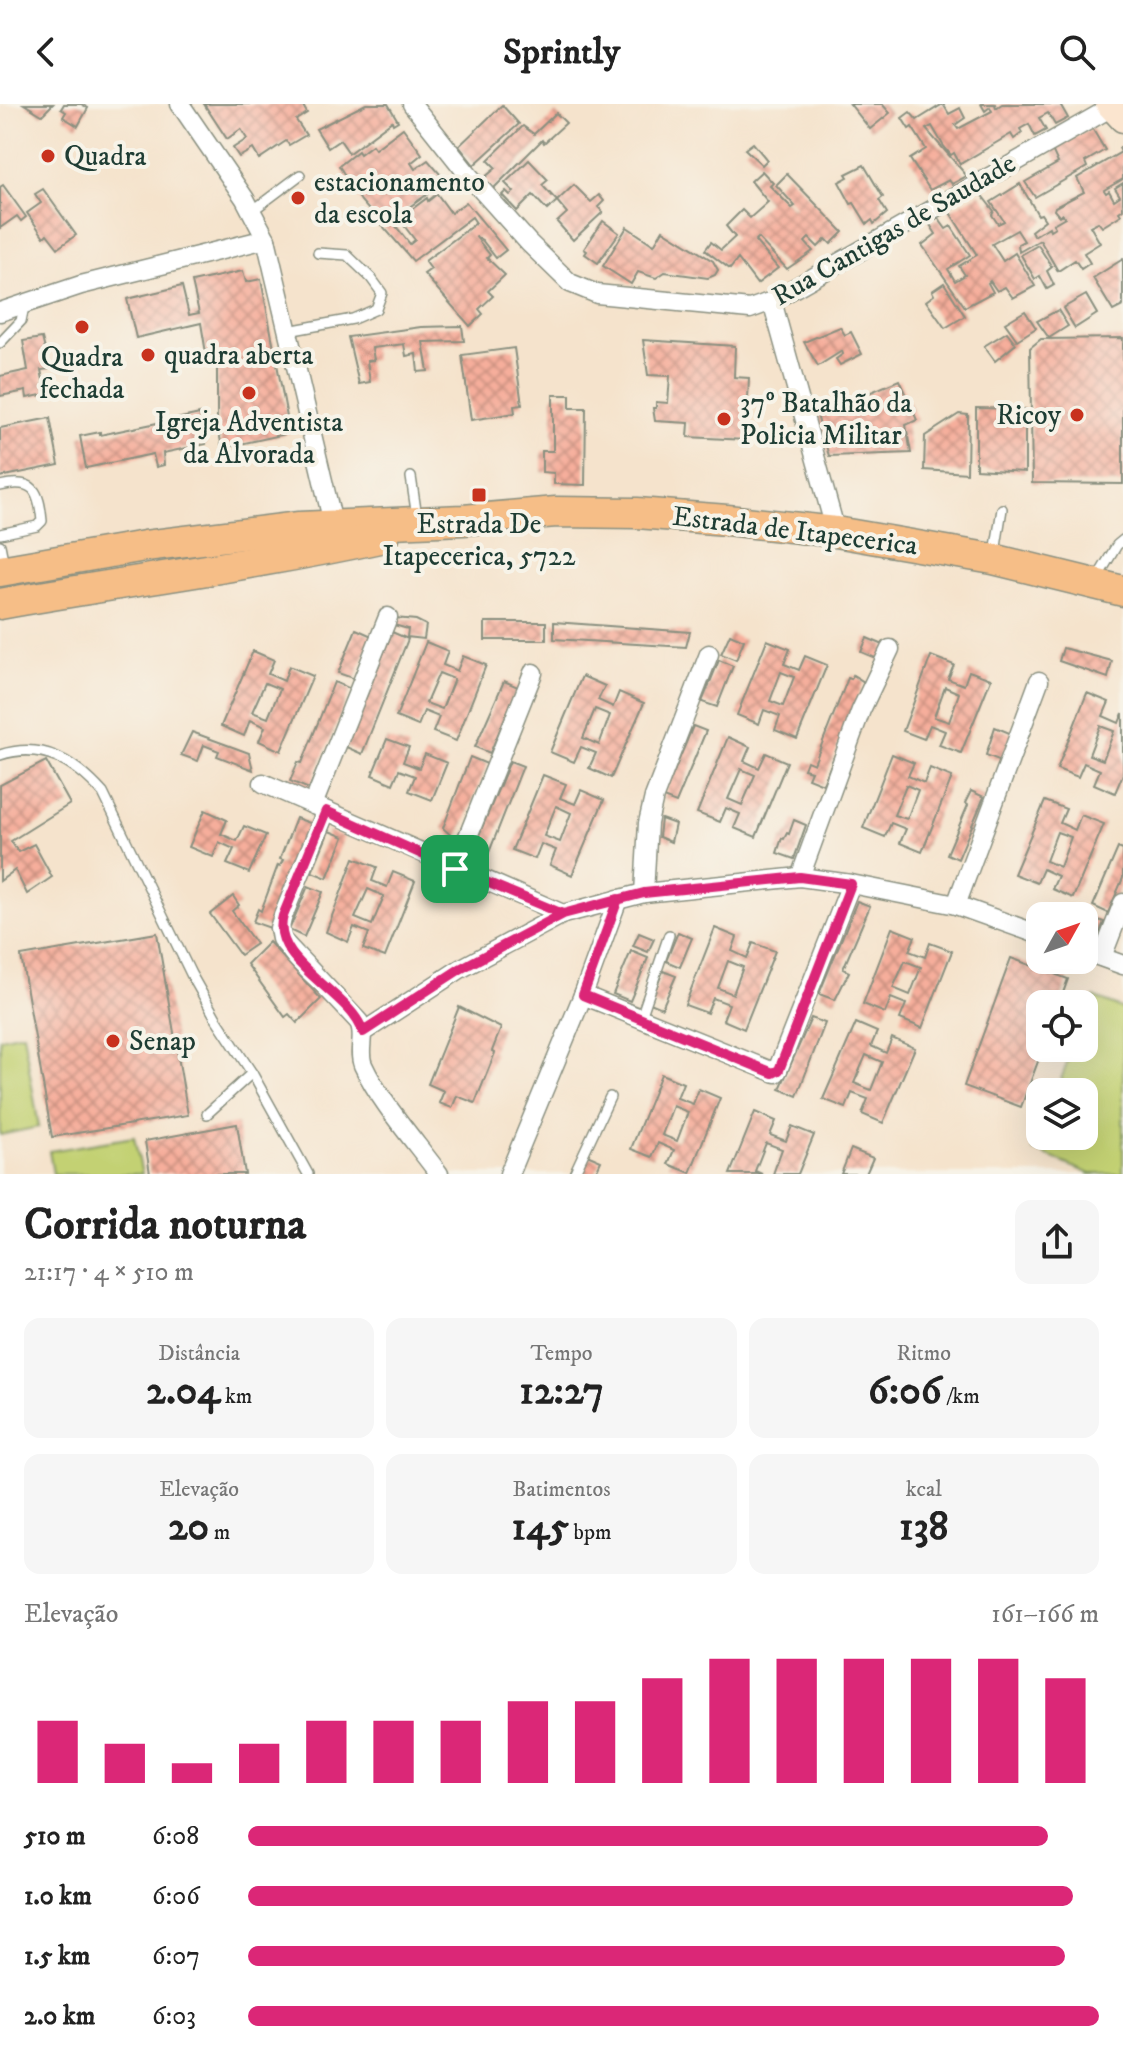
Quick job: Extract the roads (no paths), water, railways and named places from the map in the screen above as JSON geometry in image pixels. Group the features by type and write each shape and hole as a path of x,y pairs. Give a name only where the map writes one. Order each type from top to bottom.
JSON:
{"main road":[{"name":"Estrada de Itapecerica","path":"2,562 145,546 336,536 556,512 637,513 836,532 993,559 1109,587"},
{"name":"Estrada de Itapecerica","path":"0,604 293,557 336,536 418,522 463,520"}],"street":[{"path":"180,104 252,211 266,239 336,536"},
{"name":"Rua Cantigas de Saudade","path":"412,104 470,177 570,283 597,294 736,309 750,309 772,301 1054,138 1114,110"},
{"path":"0,312 166,262 266,239"},
{"path":"772,301 836,532"},
{"path":"388,617 279,928 281,939 300,962 354,1016 363,1032 361,1061 439,1174"},
{"path":"800,877 861,710 890,649"},
{"path":"644,893 648,823 654,797 709,654"},
{"path":"455,869 533,673"},
{"path":"956,905 1039,681"},
{"path":"263,783 563,914"},
{"path":"363,1032 460,969 563,914 644,893 800,877 956,905 1026,930"},
{"path":"583,995 766,1071 777,1072 851,884"},
{"path":"509,1174 583,995 618,899"},
{"path":"1098,946 1123,903"},
{"path":"1098,956 1123,965"}],"lane":[{"path":"252,211 300,175"},
{"path":"288,331 353,319 376,309 382,293 371,278 347,255 318,253"},
{"path":"0,343 21,321 25,302"},
{"path":"411,477 418,522"},
{"path":"0,486 17,482 34,489 39,497 42,521 37,526 0,534"},
{"path":"993,559 1002,509"},
{"path":"1109,587 1117,545 1123,540"},
{"path":"1,752 41,752 67,759 103,793 191,974 252,1073 308,1174"},
{"path":"640,1020 669,935"},
{"path":"207,1114 252,1073"},
{"path":"574,1174 610,1097"}],"place":[{"name":"Quadra","path":"48,156"},
{"name":"estacionamento da escola","path":"298,198"},
{"name":"Quadra fechada","path":"82,327"},
{"name":"quadra aberta","path":"148,355"},
{"name":"Igreja Adventista da Alvorada","path":"249,393"},
{"name":"Ricoy","path":"1077,415"},
{"name":"37º Batalhão da Policia Militar","path":"724,419"},
{"name":"Estrada De Itapecerica, 5722","path":"479,495"},
{"name":"Senap","path":"113,1041"}]}
